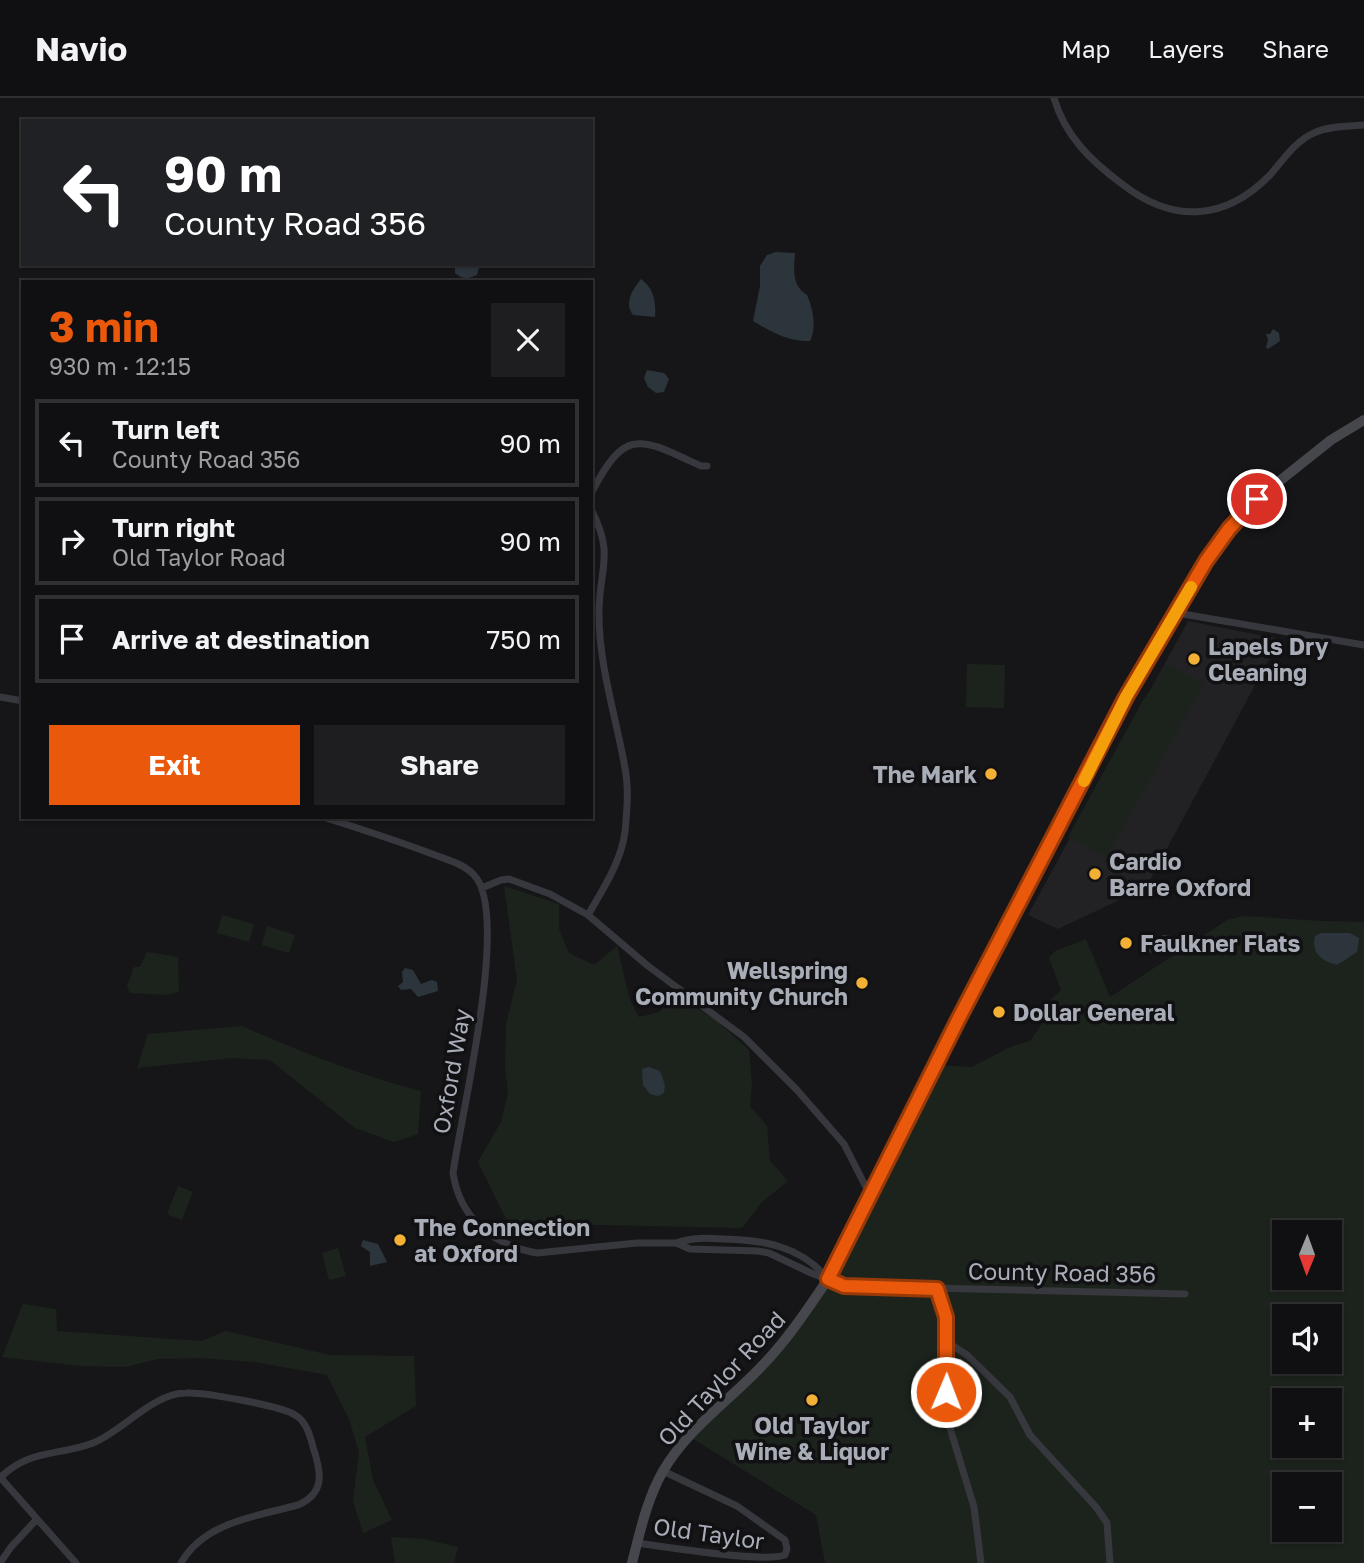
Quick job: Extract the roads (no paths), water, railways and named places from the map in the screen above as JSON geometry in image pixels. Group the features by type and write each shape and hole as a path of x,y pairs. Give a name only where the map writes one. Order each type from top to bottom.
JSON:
{"street":[{"path":"1054,98 1067,131 1087,155 1132,192 1159,207 1175,211 1204,211 1232,202 1250,193 1304,138 1317,131 1364,125"},
{"name":"Old Taylor Road","path":"632,1563 646,1510 663,1471 698,1428 762,1366 828,1279 961,1014 1126,697 1206,561 1229,529 1257,499 1328,442 1364,420"},
{"path":"593,490 611,459 621,449 633,443 657,445 701,466 708,466"},
{"path":"589,915 615,865 624,835 627,799 625,769 605,665 599,610 605,542 593,513"},
{"path":"1177,613 1364,645"},
{"path":"0,697 21,701"},
{"path":"329,819 460,865 477,878 482,888 509,879 550,894 589,915 648,966 744,1037 797,1090 844,1144 870,1195"},
{"name":"Oxford Way","path":"482,888 487,921 482,1020 453,1173 466,1213 494,1239 522,1251 537,1253 637,1243 676,1243 690,1248 769,1253 828,1279"},
{"name":"County Road 356","path":"828,1279 844,1286 1185,1294"},
{"name":"County Road 356","path":"937,1289 946,1317 946,1408 974,1507 981,1563"},
{"path":"947,1342 967,1355 1010,1397 1030,1435 1096,1507 1107,1523 1110,1563"},
{"path":"76,1563 0,1477 18,1463 29,1457 92,1443 161,1400 177,1394 200,1394 281,1409 295,1415 304,1423 321,1468 319,1484 314,1493 298,1504 223,1526 209,1533 181,1563"},
{"name":"Old Taylor","path":"637,1542 737,1560 772,1561 785,1555 785,1540 737,1506 663,1471"},
{"path":"0,1563 37,1519"}],"place":[{"name":"Lapels Dry Cleaning","path":"1194,659"},
{"name":"The Mark","path":"991,774"},
{"name":"Cardio Barre Oxford","path":"1095,874"},
{"name":"Faulkner Flats","path":"1126,943"},
{"name":"Wellspring Community Church","path":"862,983"},
{"name":"Dollar General","path":"999,1012"},
{"name":"The Connection at Oxford","path":"400,1240"},
{"name":"Old Taylor Wine & Liquor","path":"812,1400"}]}
